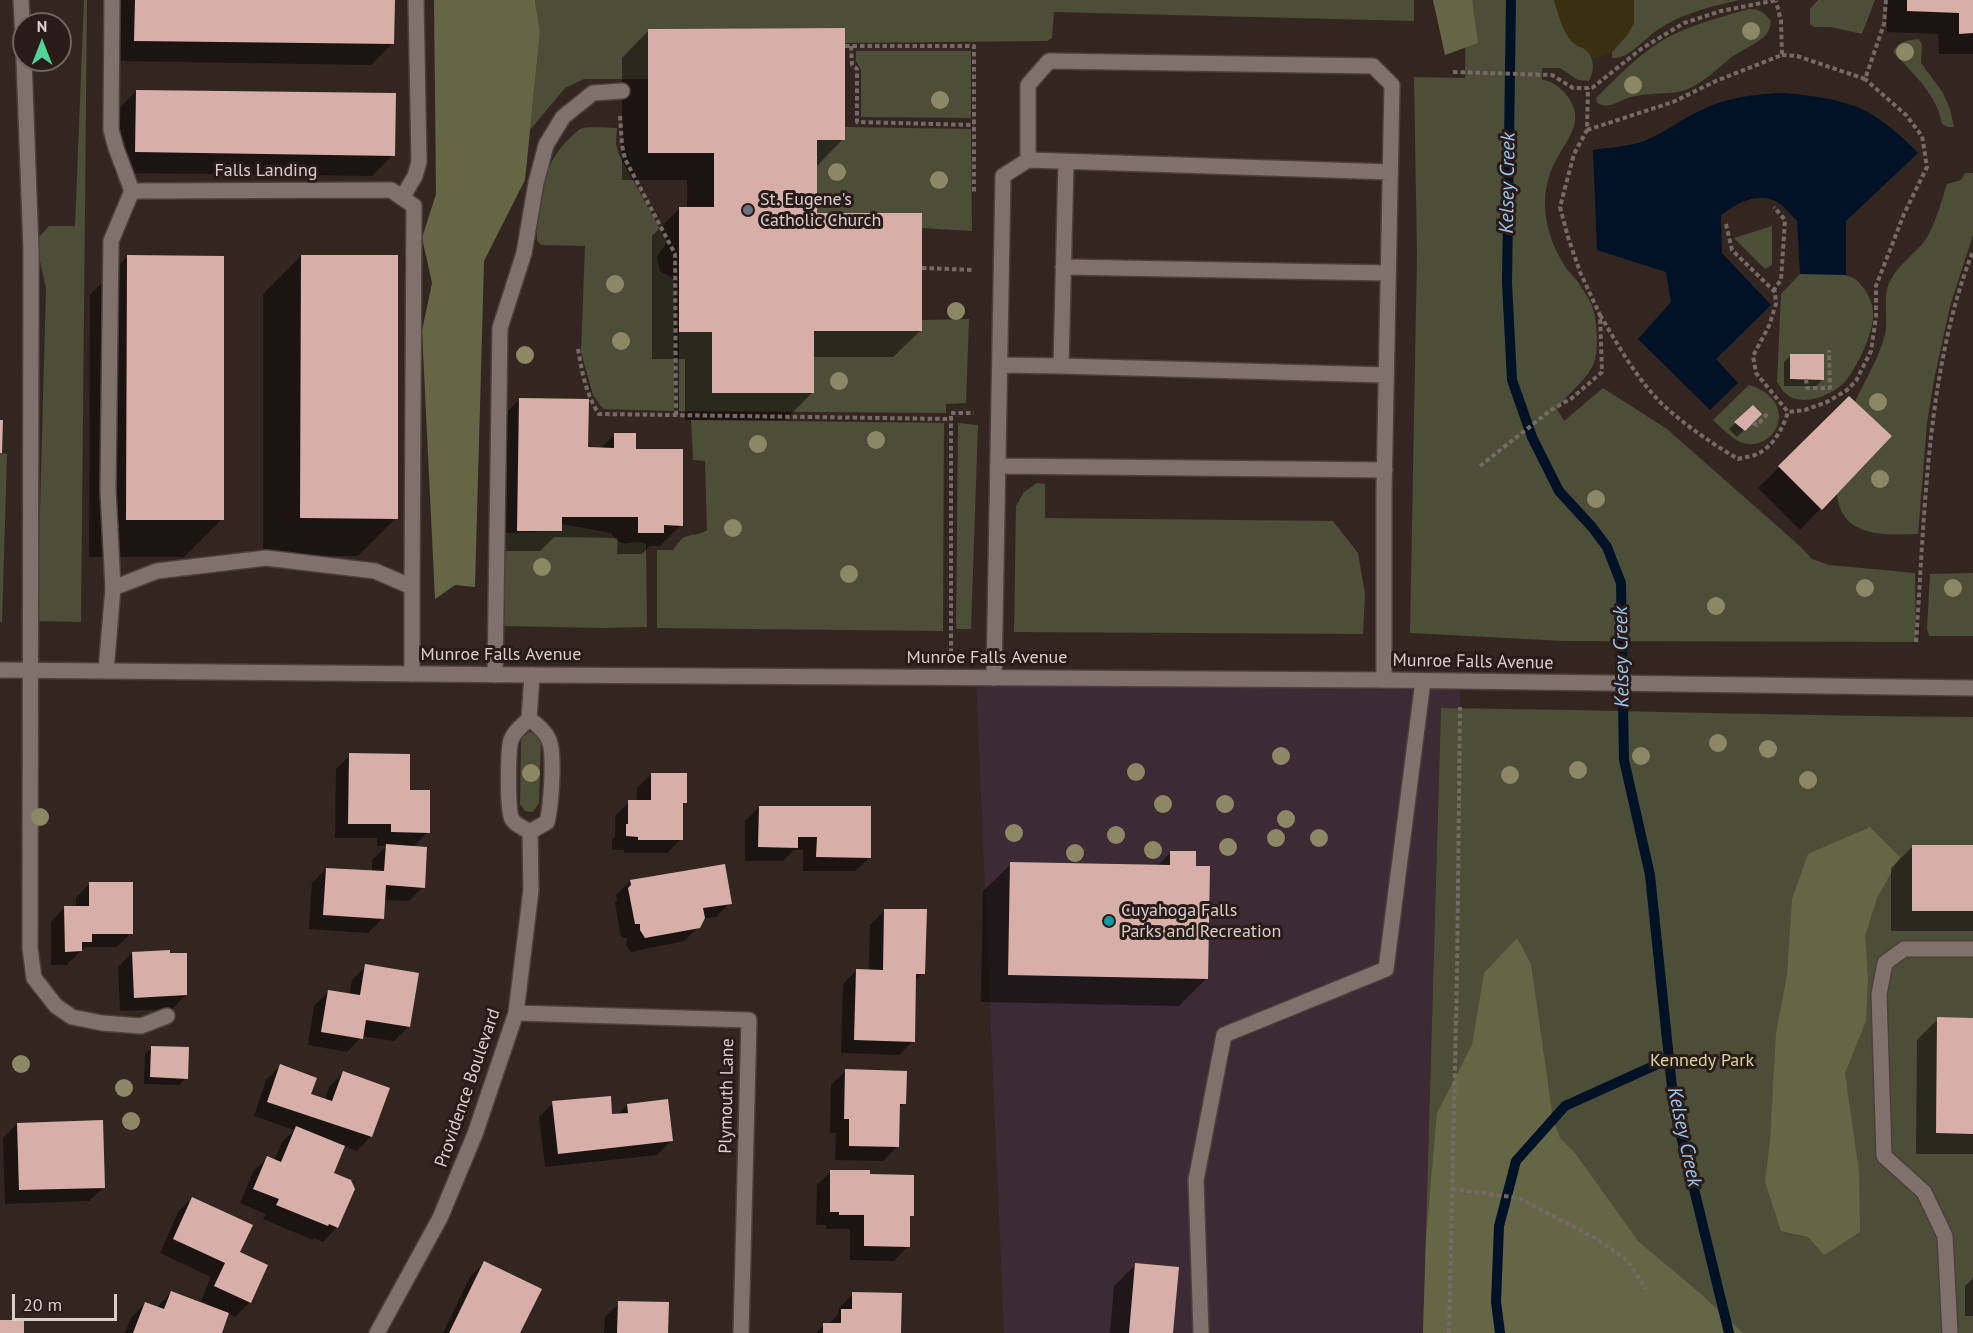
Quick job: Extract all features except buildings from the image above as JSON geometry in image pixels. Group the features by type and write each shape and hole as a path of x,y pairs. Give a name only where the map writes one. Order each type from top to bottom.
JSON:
{"street":[{"path":"106,670 113,588 108,490 111,241 132,191 111,130 112,0"},
{"path":"412,674 414,206 402,198 415,176 419,162 416,0"},
{"path":"1028,160 1028,85 1049,61 1373,66 1392,85 1386,375 1384,680"},
{"path":"24,72 31,250 30,948 34,978 56,1006 72,1017 102,1023 141,1026 167,1016"},
{"path":"495,675 500,328 524,253 536,183 546,145 563,117 593,93 620,91"},
{"path":"994,678 1003,176 1028,160 1390,172"},
{"path":"1061,366 1066,162"},
{"name":"Falls Landing","path":"132,191 390,190 402,198"},
{"path":"1063,267 1388,273"},
{"path":"1000,365 1386,375"},
{"path":"998,466 1385,470"},
{"path":"113,588 157,571 266,558 375,571 412,587"},
{"name":"Munroe Falls Avenue","path":"0,670 1384,680 1973,688"},
{"path":"529,719 540,726 549,741 551,768 551,799 547,822 530,832 513,821 509,813 510,742 517,729 529,719 532,675"},
{"path":"1201,1333 1197,1179 1224,1035 1386,969 1423,681"},
{"name":"Providence Boulevard","path":"377,1333 440,1218 475,1134 516,1013 531,890 530,832"},
{"path":"1950,1333 1945,1236 1924,1192 1884,1156 1879,994 1885,963 1904,949 1973,949"},
{"name":"Plymouth Lane","path":"516,1013 749,1020 741,1333"}],"path":[{"path":"1453,72 1552,75 1573,88 1592,88 1641,49 1684,23 1721,11 1776,0 1782,55"},
{"path":"1865,79 1884,24 1886,0"},
{"path":"844,46 974,46 974,203"},
{"path":"851,46 852,65 857,69 857,122 974,124"},
{"path":"1587,130 1673,102 1716,81 1782,55 1797,56 1865,79 1906,115 1922,136 1928,167 1904,214 1876,286 1876,316 1871,351 1856,381 1847,390 1827,402 1805,410 1788,412"},
{"path":"1588,88 1587,130 1574,154 1560,207 1580,272 1600,315 1633,369 1660,402 1707,440 1738,459 1757,454 1769,444 1783,428 1788,412"},
{"path":"620,91 622,144 625,159 675,254 676,415"},
{"path":"1773,291 1781,280 1785,220 1774,207"},
{"path":"1726,224 1732,250 1775,292 1776,304 1753,356 1756,374 1788,412"},
{"path":"1916,642 1932,432 1948,335 1973,251"},
{"path":"922,268 974,270 974,282"},
{"path":"1480,466 1551,410 1572,398 1602,372 1600,315"},
{"path":"578,349 582,375 592,404 599,414 951,419"},
{"path":"1806,379 1807,388 1830,388 1829,350"},
{"path":"951,678 951,413 974,413 974,401"},
{"path":"1754,423 1757,425 1769,412"},
{"path":"1449,1333 1460,681"},
{"path":"1452,1189 1519,1198 1595,1238 1627,1260 1646,1289"}],"shaded area":[{"path":"976,678 1460,681 1460,707 1441,709 1423,1333 1004,1333"}],"green space":[{"path":"84,0 87,0 81,622 37,621 46,288 39,257 39,237 49,226 75,226"},
{"path":"434,0 535,0 540,32 525,180 484,261 475,587 455,585 435,599 422,331 432,283 422,238 436,194"},
{"path":"535,0 1414,0 1414,21 1054,12 1052,38 1047,41 845,43 844,28 649,29 648,79 584,79 565,88 530,130 540,32"},
{"path":"1433,0 1472,0 1478,43 1445,55"},
{"path":"1466,0 1554,0 1560,17 1581,47 1587,49 1592,61 1593,69 1589,81 1578,80 1560,68 1542,68 1542,80 1555,84 1565,93 1571,102 1575,118 1572,132 1549,178 1545,203 1548,226 1559,256 1591,303 1597,336 1596,358 1591,370 1557,409 1564,421 1603,388 1667,429 1812,559 1829,565 1915,573 1916,642 1564,641 1410,633 1417,255 1414,77 1465,78"},
{"path":"1634,0 1740,0 1688,14 1668,23 1630,52 1618,58 1612,58 1612,52 1628,34"},
{"path":"1818,0 1875,0 1862,34 1831,27 1814,27 1810,24 1810,9"},
{"path":"1749,9 1761,12 1771,21 1767,33 1693,87 1678,92 1627,98 1610,105 1597,103 1596,98 1619,75 1660,42 1692,26"},
{"path":"1919,39 1922,45 1921,63 1943,93 1954,127 1942,124 1940,114 1930,94 1893,52 1898,45 1904,42"},
{"path":"856,51 971,51 971,118 861,117 861,70 856,61"},
{"path":"845,127 971,129 972,231 922,228 922,213 817,213 817,140"},
{"path":"617,128 616,144 619,155 667,242 657,257 660,271 674,279 674,411 603,409 593,395 581,352 585,246 541,245 537,241 538,213 543,186 560,148 580,129"},
{"path":"1965,173 1973,173 1973,235 1950,306 1934,380 1927,423 1918,534 1866,531 1847,519 1840,508 1837,494 1892,436 1855,402 1876,361 1885,335 1886,294 1890,281 1930,233 1947,184 1961,180"},
{"path":"1772,226 1772,265 1765,269 1734,238"},
{"path":"1800,274 1850,276 1867,293 1873,311 1868,339 1844,383 1823,396 1807,400 1799,400 1785,393 1777,382 1781,294"},
{"path":"969,319 966,403 946,404 946,413 679,411 679,332 712,332 713,393 813,393 814,331 922,331 922,320"},
{"path":"1749,385 1766,393 1775,403 1779,415 1777,426 1771,435 1762,442 1751,444 1738,441 1713,420"},
{"path":"691,420 944,423 943,631 657,628 657,550 673,550 683,538 707,530 705,461 693,460"},
{"path":"958,423 978,425 971,629 956,629"},
{"path":"0,453 7,454 2,622 0,622"},
{"path":"1037,483 1045,484 1045,518 1333,521 1358,553 1365,594 1363,634 1014,632 1016,506 1024,492"},
{"path":"562,524 611,533 623,543 646,544 647,627 503,626 503,533 562,531"},
{"path":"1973,573 1973,636 1929,636 1927,629 1930,574"},
{"name":"Kennedy Park","path":"1441,708 1973,717 1973,1333 1423,1333"},
{"path":"529,732 537,734 541,741 539,803 533,812 525,811 520,804 521,741"},
{"path":"1870,827 1900,857 1877,898 1865,936 1868,977 1866,1021 1845,1073 1859,1172 1860,1232 1824,1255 1808,1237 1781,1231 1765,1182 1770,1141 1776,1033 1787,975 1792,899 1808,854"},
{"path":"1517,938 1531,964 1553,1119 1560,1138 1575,1153 1638,1241 1743,1333 1423,1333 1426,1238 1437,1113 1472,1045 1484,973"}],"sand":[{"path":"1554,0 1634,0 1634,23 1628,34 1612,52 1593,59 1587,51 1574,44 1568,37"}],"water":[{"path":"1783,93 1814,96 1866,111 1894,130 1918,153 1846,221 1846,275 1800,274 1797,221 1777,202 1754,198 1740,203 1721,215 1722,253 1771,305 1716,359 1738,383 1710,410 1638,339 1671,302 1666,272 1597,250 1593,150 1644,141 1697,112 1728,100"}],"waterway":[{"name":"Kelsey Creek","path":"1511,0 1507,283 1512,380 1532,437 1559,491 1607,547 1621,583 1624,760 1650,875 1674,1107 1729,1333"},
{"path":"1500,1333 1496,1302 1499,1226 1516,1161 1565,1106 1669,1059"}],"place":[{"name":"St. Eugene's Catholic Church","path":"748,210"},
{"name":"Cuyahoga Falls Parks and Recreation","path":"1109,921"}]}
